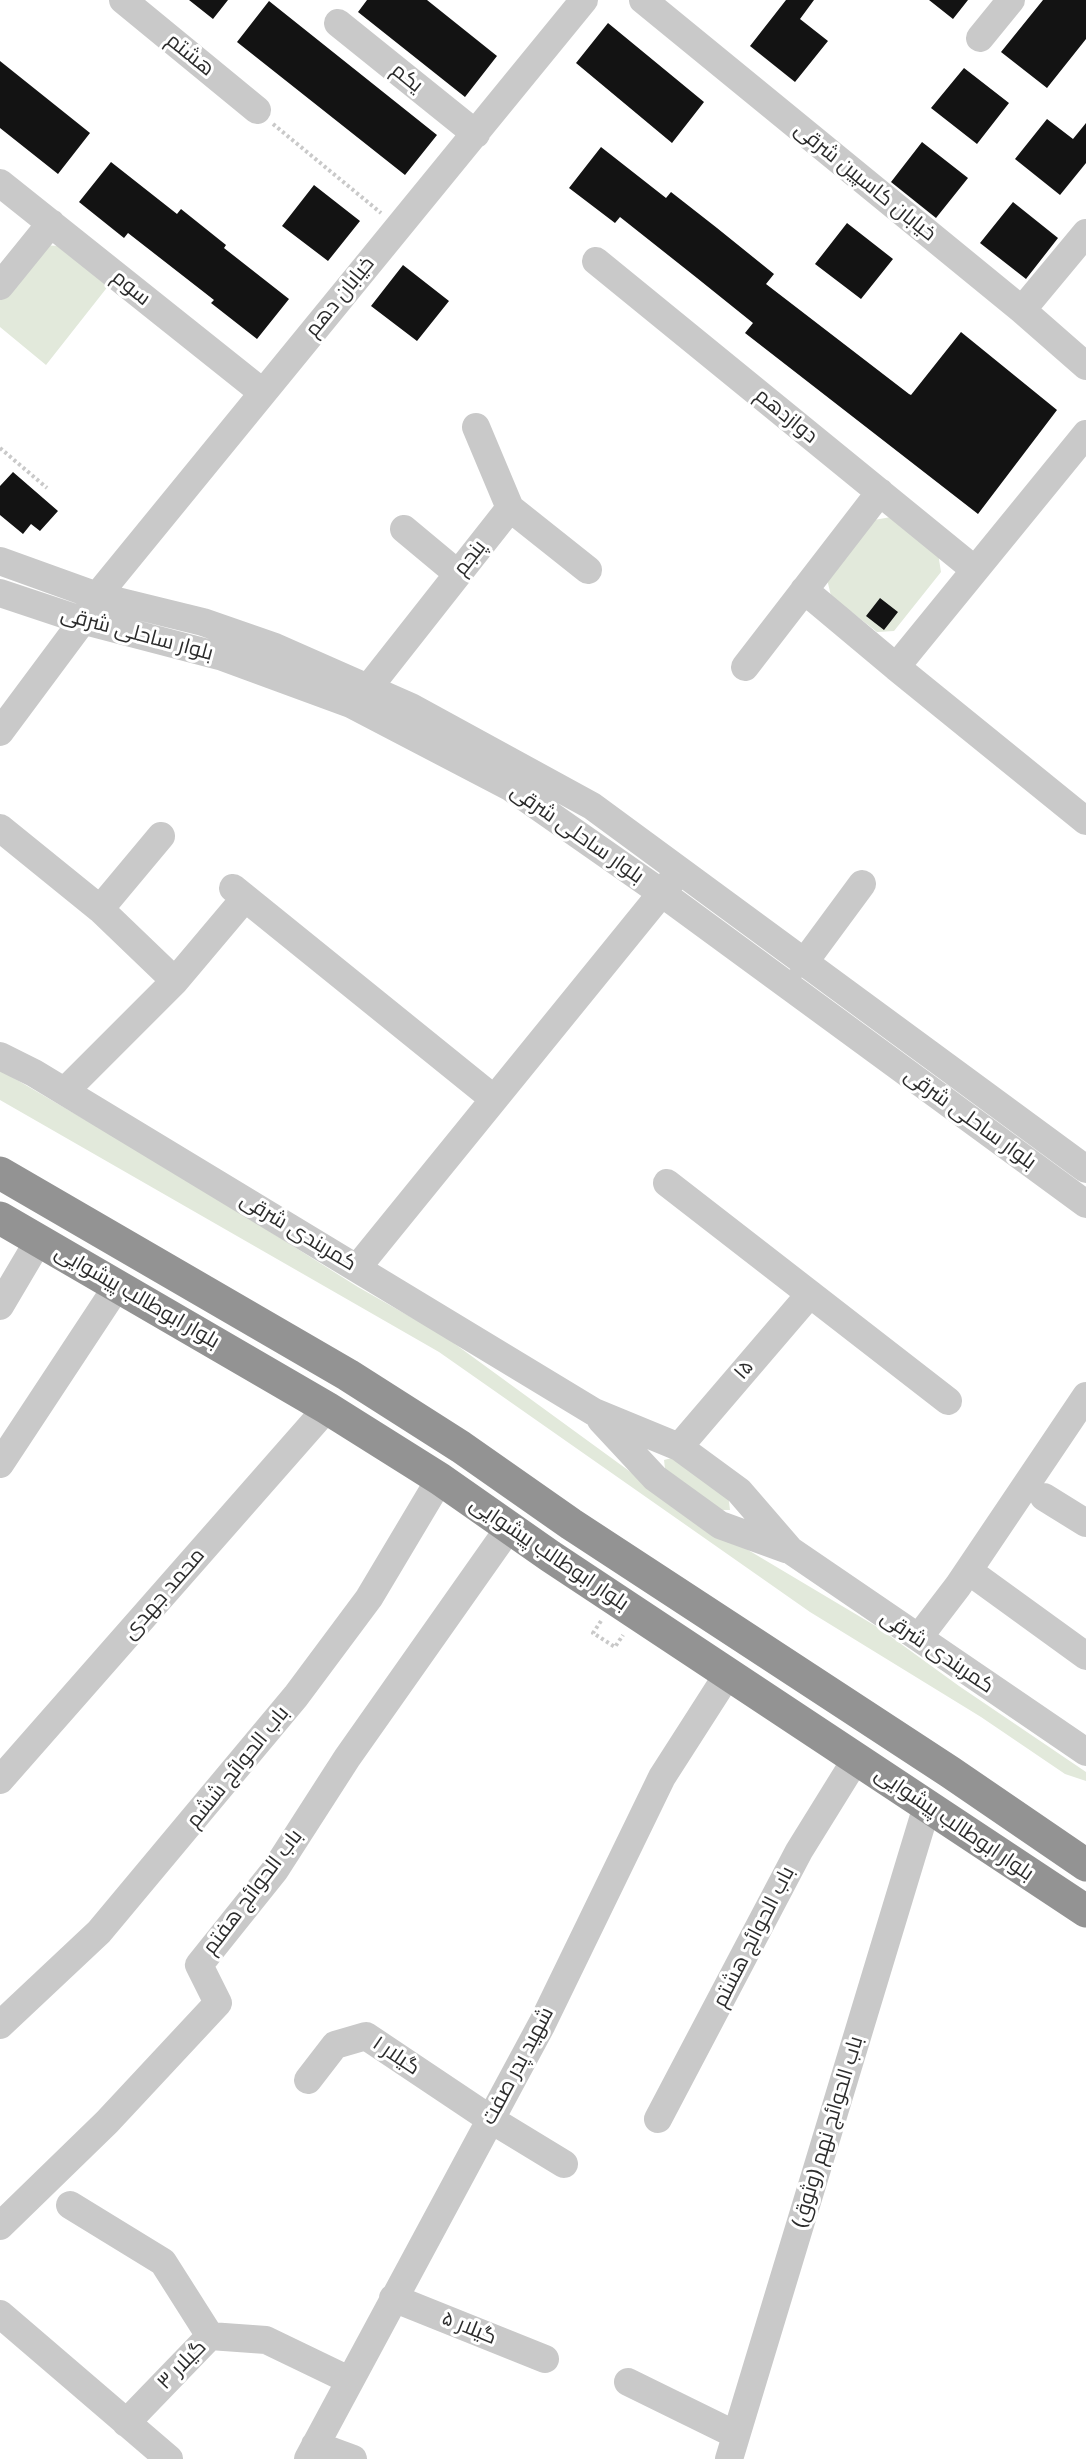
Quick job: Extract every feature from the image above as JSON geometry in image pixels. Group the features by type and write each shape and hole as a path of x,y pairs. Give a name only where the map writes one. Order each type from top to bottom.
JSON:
{"highway":[{"name":"بلوار ابوطالب پیشوایی","path":"0,1173 348,1375 461,1447 571,1524 950,1772 1086,1865"},
{"name":"بلوار ابوطالب پیشوایی","path":"0,1218 327,1408 440,1479 509,1528 1086,1911"}],"street":[{"name":"هشتم","path":"123,0 257,110"},
{"name":"خیابان دهم","path":"91,608 262,393 585,0"},
{"name":"خیابان کاسپین شرقی","path":"643,0 1022,310 1086,366"},
{"path":"980,38 1011,0"},
{"name":"یکم","path":"338,23 476,134"},
{"name":"سوم","path":"0,183 262,393"},
{"path":"0,286 51,223"},
{"path":"1022,310 1086,233"},
{"name":"دوازدهم","path":"596,261 975,570"},
{"path":"476,427 510,508 588,570"},
{"path":"896,667 1086,434"},
{"path":"745,667 880,492"},
{"name":"پنجم","path":"369,687 510,508"},
{"path":"404,529 458,574"},
{"name":"بلوار ساحلی شرقی","path":"0,561 91,608 351,704 510,787 663,894 1086,1204"},
{"path":"804,590 1086,821"},
{"name":"بلوار ساحلی شرقی","path":"0,593 91,608 203,622 274,647 411,707 592,806 803,964 1086,1169"},
{"path":"0,732 91,608"},
{"path":"0,828 100,909 175,981"},
{"path":"100,909 160,836"},
{"path":"357,1268 663,894 679,870"},
{"path":"803,964 862,884"},
{"path":"65,1091 175,981 239,893 494,1099"},
{"name":"کمربندی شرقی","path":"0,1056 65,1091 594,1412 679,1447 739,1491 790,1550 1086,1752"},
{"path":"667,1183 948,1401"},
{"path":"0,1306 39,1240"},
{"path":"0,1464 118,1286"},
{"name":"۱۵","path":"679,1447 810,1294"},
{"path":"919,1637 958,1586 1086,1396"},
{"name":"محمد جهدی","path":"0,1780 327,1408"},
{"name":"کمربندی شرقی","path":"594,1412 655,1478 720,1524 790,1550"},
{"name":"باب الحوائج ششم","path":"0,2025 99,1932 296,1696 369,1598 440,1479"},
{"path":"1044,1497 1086,1523"},
{"name":"باب الحوائج هفتم","path":"0,2226 107,2122 218,2003 199,1965 275,1870 346,1758 509,1528"},
{"path":"977,1577 1086,1656"},
{"name":"شهید پدر صفت","path":"312,2452 542,2024 662,1776 728,1674"},
{"name":"باب الحوائج هشتم","path":"658,2119 799,1851 856,1759"},
{"name":"باب الحوائج نهم (وثوق)","path":"732,2447 927,1806"},
{"name":"گیلار ۱","path":"308,2080 334,2045 366,2036 490,2119 564,2164"},
{"path":"70,2205 163,2262 210,2336"},
{"name":"گیلار ۵","path":"393,2298 545,2359"},
{"path":"0,2314 169,2459"},
{"name":"گیلار ۳","path":"126,2423 210,2336 266,2340 349,2380"},
{"path":"628,2382 732,2447"},
{"path":"312,2452 353,2459"}],"path":[{"path":"257,110 398,227"},
{"path":"0,448 46,488"},
{"path":"593,1633 615,1647"}],"shaded area":[{"path":"40,245 60,246 109,285 46,365 0,327 0,296"},
{"path":"891,517 938,553 941,572 894,631 877,632 831,596 827,579 874,520"},
{"path":"0,1070 188,1180 358,1287 444,1336 691,1516 879,1628 959,1686 1086,1772 1086,1781 1065,1774 981,1717 810,1612 439,1352 0,1100"},
{"path":"676,1457 728,1493 730,1510 718,1510 666,1477 664,1460"}],"building":[{"path":"189,0 228,0 213,19"},
{"path":"367,0 427,0 497,56 465,97 358,12"},
{"path":"786,0 814,0 800,19 828,41 795,82 750,46"},
{"path":"929,0 968,0 953,19"},
{"path":"1043,0 1086,0 1086,39 1047,88 1001,52"},
{"path":"269,1 437,135 405,175 237,42"},
{"path":"608,23 704,102 672,143 576,63"},
{"path":"0,61 90,133 58,174 0,128"},
{"path":"964,68 1009,103 977,144 931,108"},
{"path":"1047,119 1073,139 1086,123 1086,163 1060,195 1015,159"},
{"path":"922,142 968,178 936,218 891,182"},
{"path":"601,147 666,198 671,192 717,228 774,274 766,284 909,394 911,395 961,332 1057,410 978,514 745,333 753,323 697,278 620,217 615,223 569,188"},
{"path":"111,162 177,214 181,209 226,245 224,248 289,299 257,339 211,303 214,300 128,233 124,238 79,202"},
{"path":"314,185 360,221 328,261 282,226"},
{"path":"1013,202 1058,238 1026,279 980,243"},
{"path":"847,223 893,259 861,299 815,264"},
{"path":"403,265 449,301 417,341 371,306"},
{"path":"13,472 58,511 40,531 31,524 23,534 0,515 0,486"},
{"path":"880,598 898,612 884,630 866,616"}]}
